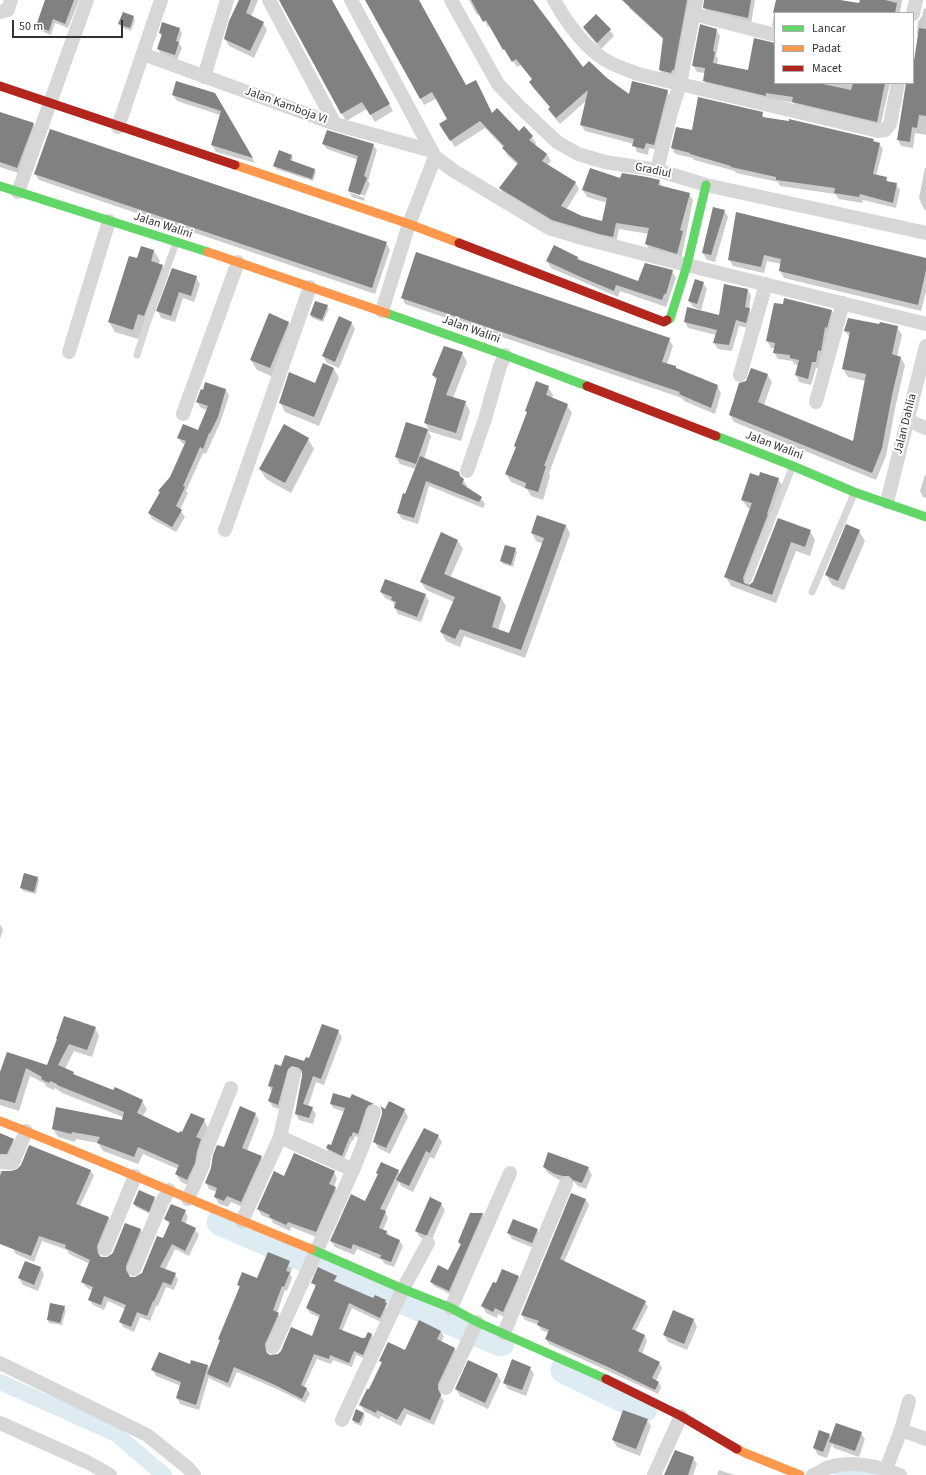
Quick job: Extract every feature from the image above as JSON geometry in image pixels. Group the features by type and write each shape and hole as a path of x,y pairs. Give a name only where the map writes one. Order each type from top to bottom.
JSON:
{"street":[{"path":"0,12 8,10 11,0"},
{"path":"18,192 87,0"},
{"path":"118,127 161,0"},
{"path":"204,77 227,0"},
{"path":"269,0 335,124"},
{"path":"351,0 434,154 454,171 549,228 686,265 926,324"},
{"name":"Gradiul","path":"452,0 498,84 557,142 578,154 605,162 657,170 706,185 926,233"},
{"path":"554,0 564,16 587,46 608,62 638,74 878,132 885,130 890,124 898,84"},
{"path":"657,170 670,116 680,84 696,0"},
{"path":"913,12 916,0"},
{"path":"694,14 774,34"},
{"name":"Jalan Kamboja VI","path":"142,54 335,124 434,154"},
{"path":"0,86 409,224 664,322 670,319 686,265 706,185"},
{"path":"382,311 409,224 434,154"},
{"name":"Jalan Walini","path":"0,186 238,262 382,311 505,355 793,466 854,492 887,502 926,517"},
{"path":"69,352 109,221"},
{"path":"183,414 238,262"},
{"path":"740,375 766,284"},
{"path":"225,530 310,287"},
{"path":"816,402 843,303"},
{"name":"Jalan Dahlia","path":"887,502 926,346"},
{"path":"467,471 485,419 500,366 505,355"},
{"path":"907,420 926,428"},
{"path":"242,1221 280,1137 294,1074"},
{"path":"188,1199 203,1165 205,1153 231,1088"},
{"path":"273,1347 353,1170 374,1112"},
{"path":"0,1121 24,1136 132,1182 166,1196 188,1199 242,1221 314,1257 400,1296 452,1308 475,1327 504,1333 604,1377 679,1419 745,1453 800,1475"},
{"path":"0,1162 13,1162 24,1136"},
{"path":"280,1137 353,1170"},
{"path":"452,1308 510,1174"},
{"path":"105,1250 132,1182"},
{"path":"504,1333 566,1184"},
{"path":"134,1269 166,1196"},
{"path":"342,1420 400,1296 428,1243"},
{"path":"446,1388 475,1327"},
{"path":"0,1363 147,1435 188,1468 194,1475"},
{"path":"886,1469 901,1430 909,1401"},
{"path":"654,1475 679,1419"},
{"path":"0,1423 89,1463 110,1475"},
{"path":"901,1430 926,1439"},
{"path":"813,1475 827,1467 840,1464 857,1464 886,1469 900,1475"}],"lane":[{"path":"136,355 176,242"},
{"path":"748,580 793,466"},
{"path":"812,592 854,492"}],"building":[{"path":"45,0 74,0 65,24 53,19 49,31 36,26"},
{"path":"239,0 251,0 246,13 264,22 250,51 224,39 229,21"},
{"path":"279,0 332,0 390,104 370,115 362,102 341,114"},
{"path":"365,0 419,0 466,85 476,80 492,113 497,108 519,131 524,126 533,136 529,140 547,154 542,161 576,182 561,206 582,216 602,221 607,198 582,190 590,168 620,178 622,173 660,180 658,185 690,193 680,230 683,231 677,254 645,244 649,228 616,223 613,237 599,234 552,220 499,188 518,163 502,148 504,146 480,121 450,141 439,124 447,119 432,92 420,99"},
{"path":"471,0 533,0 583,67 589,61 607,78 629,94 632,81 668,90 654,145 646,143 644,149 632,146 634,139 580,125 588,90 556,118 548,109 550,107 529,82 532,79 516,59 512,62 504,49 503,50 486,20 483,22"},
{"path":"622,0 687,0 674,70 672,70 671,73 659,70 663,38"},
{"path":"704,0 751,0 748,18 703,8"},
{"path":"776,0 840,0 859,3 860,0 885,0 897,3 895,12 773,13"},
{"path":"123,12 134,16 130,28 118,24"},
{"path":"596,14 611,29 597,43 583,27"},
{"path":"162,22 180,28 176,41 179,42 175,55 157,49 162,34 159,33"},
{"path":"700,24 717,29 713,51 715,52 713,63 748,70 754,38 774,43 774,84 823,84 851,90 853,84 885,84 877,122 792,102 793,97 766,93 766,96 703,81 705,68 692,66"},
{"path":"919,28 926,29 926,116 919,115 917,128 912,127 910,142 897,140 906,84 914,84 914,60"},
{"path":"176,81 215,93 253,158 211,145 221,111 172,95"},
{"path":"698,97 763,112 762,117 789,121 789,119 874,139 873,141 880,143 873,174 887,177 886,181 897,183 893,203 860,194 859,197 834,193 835,188 776,180 776,177 731,167 671,148 676,127 692,130"},
{"path":"0,112 34,123 17,168 0,162"},
{"path":"50,129 387,242 372,288 34,174"},
{"path":"327,130 374,144 364,176 367,178 360,195 348,191 358,156 322,144"},
{"path":"279,150 292,155 290,160 315,169 312,179 273,166"},
{"path":"713,207 725,210 711,255 702,253"},
{"path":"736,212 926,258 926,270 918,305 779,271 781,259 764,255 761,267 728,260"},
{"path":"554,245 578,257 577,259 638,281 645,263 673,270 666,294 664,294 662,300 616,285 614,291 583,278 546,261"},
{"path":"141,246 154,250 151,261 163,265 144,316 138,314 133,330 108,322 129,256 137,258"},
{"path":"416,252 670,338 662,362 676,366 676,368 718,385 711,408 679,394 680,392 401,298"},
{"path":"172,268 197,276 191,296 179,292 171,316 156,311"},
{"path":"695,279 704,282 697,304 688,301"},
{"path":"724,284 748,289 745,307 750,308 746,323 736,320 729,345 713,343 717,330 684,322 687,307 719,315"},
{"path":"784,298 832,310 827,328 825,327 821,351 818,350 816,362 812,362 808,379 795,375 799,360 790,358 790,355 773,353 775,343 766,341 774,303 783,304"},
{"path":"315,301 328,305 322,320 310,315"},
{"path":"269,313 289,322 270,368 250,360"},
{"path":"339,316 352,322 335,362 322,356"},
{"path":"848,318 898,326 892,354 901,357 882,448 872,473 729,415 739,383 746,381 751,368 768,374 758,402 853,441 866,374 842,369 850,332 844,331"},
{"path":"444,346 463,352 446,395 466,401 456,433 424,423 437,378 432,375"},
{"path":"323,363 334,368 314,417 279,403 289,372 315,383"},
{"path":"536,381 549,386 546,395 568,404 544,466 546,466 538,492 525,488 526,483 505,474 516,447 514,446 527,412 525,411"},
{"path":"205,382 226,389 218,417 209,433 203,449 200,447 183,486 185,487 176,506 182,510 172,527 148,513 160,492 158,491 170,477 186,441 177,438 183,424 198,430 208,406 196,402 201,389 203,390"},
{"path":"406,422 428,429 416,464 395,457"},
{"path":"284,424 309,438 285,483 259,469"},
{"path":"420,456 459,472 460,476 464,479 462,484 482,497 479,502 426,481 414,518 397,513 403,493 405,494"},
{"path":"760,472 779,478 768,514 743,578 744,583 749,585 753,582 778,518 811,530 805,547 791,542 772,595 724,577 752,503 741,500 750,473 759,476"},
{"path":"537,515 566,525 521,650 460,629 455,639 440,632 455,597 420,582 441,532 458,540 444,574 501,597 492,627 509,633 544,538 531,533"},
{"path":"846,524 860,530 838,581 825,575"},
{"path":"505,545 516,548 511,565 500,561"},
{"path":"385,579 426,594 417,617 394,608 396,602 391,600 392,597 380,592"},
{"path":"24,873 38,877 34,892 20,888"},
{"path":"64,1016 96,1027 87,1050 69,1044 58,1065 74,1072 73,1074 113,1090 115,1087 143,1100 137,1113 179,1133 180,1131 182,1132 191,1113 205,1119 196,1137 201,1139 195,1163 187,1180 175,1174 179,1165 138,1147 134,1157 97,1143 100,1137 72,1132 71,1134 52,1129 56,1107 122,1120 124,1112 50,1081 49,1083 41,1079 42,1077 26,1068 15,1103 0,1099 0,1072 7,1052 47,1065"},
{"path":"322,1024 339,1030 321,1079 313,1076 303,1104 313,1107 309,1118 295,1114 302,1076 302,1071 299,1068 292,1066 288,1069 278,1105 268,1101 273,1087 268,1086 275,1064 281,1066 285,1055 304,1061 306,1057 309,1058"},
{"path":"333,1093 350,1098 352,1094 374,1104 369,1105 366,1109 358,1134 353,1132 351,1137 350,1136 342,1156 326,1148 328,1144 331,1145 345,1108 330,1104"},
{"path":"389,1101 405,1109 386,1148 373,1142 382,1114 380,1106 385,1109"},
{"path":"240,1106 256,1113 242,1148 262,1156 241,1202 227,1196 224,1201 214,1197 217,1188 205,1183 211,1168 213,1155 217,1145 224,1147"},
{"path":"424,1128 439,1135 430,1153 426,1151 409,1186 396,1180"},
{"path":"0,1133 14,1139 7,1154 0,1154"},
{"path":"29,1145 91,1170 76,1204 109,1217 97,1246 98,1254 101,1257 107,1257 113,1253 125,1223 141,1229 126,1266 126,1270 130,1277 135,1277 142,1273 157,1236 163,1238 170,1222 164,1219 171,1204 186,1210 181,1221 196,1228 185,1251 172,1244 160,1267 176,1273 171,1285 163,1282 147,1316 137,1312 131,1327 119,1322 126,1305 104,1296 101,1305 88,1300 93,1287 81,1282 90,1260 65,1248 66,1245 39,1236 31,1256 0,1244 0,1176 2,1171 11,1171 17,1169 21,1165"},
{"path":"548,1152 589,1167 582,1183 573,1180 569,1176 555,1174 543,1167"},
{"path":"294,1153 335,1171 329,1184 336,1187 316,1232 288,1222 286,1225 269,1217 270,1215 257,1209 274,1171 284,1176"},
{"path":"381,1162 399,1170 380,1209 386,1211 379,1228 387,1231 386,1234 400,1240 391,1262 380,1258 381,1255 353,1244 351,1249 330,1241 351,1194 365,1201 378,1174 376,1173"},
{"path":"139,1190 155,1197 149,1212 133,1204"},
{"path":"571,1193 586,1199 560,1259 646,1301 632,1329 645,1335 638,1351 660,1362 652,1378 659,1382 655,1390 545,1339 549,1330 537,1325 539,1321 521,1315"},
{"path":"430,1197 442,1203 427,1235 425,1235 415,1231"},
{"path":"470,1213 483,1213 449,1291 430,1282 438,1265 448,1270 461,1244 458,1242"},
{"path":"513,1219 538,1229 532,1243 507,1233"},
{"path":"268,1252 290,1261 286,1271 290,1272 284,1287 282,1286 273,1310 279,1313 265,1344 266,1352 270,1355 278,1354 281,1351 291,1327 312,1336 320,1315 306,1308 316,1285 311,1283 318,1267 337,1276 334,1281 373,1298 375,1295 386,1300 385,1302 387,1303 380,1318 349,1303 339,1329 362,1338 365,1338 368,1332 372,1334 363,1355 354,1351 349,1363 330,1355 329,1359 314,1354 301,1385 307,1388 302,1399 234,1367 228,1383 207,1374 220,1340 218,1339 240,1286 237,1285 242,1272 257,1278"},
{"path":"25,1261 41,1267 34,1285 18,1278"},
{"path":"502,1269 519,1276 503,1312 495,1308 493,1312 481,1306 493,1282 496,1283"},
{"path":"50,1303 65,1306 60,1323 47,1320"},
{"path":"673,1310 694,1319 684,1344 663,1335"},
{"path":"419,1320 441,1331 437,1339 455,1348 438,1384 438,1389 441,1395 430,1420 404,1408 397,1420 377,1410 376,1413 359,1405 367,1389 369,1389 382,1362 379,1361 388,1342 405,1350"},
{"path":"159,1352 190,1364 191,1360 208,1365 196,1405 176,1398 181,1382 151,1370"},
{"path":"512,1359 531,1367 522,1390 503,1383"},
{"path":"468,1360 498,1374 485,1403 455,1389"},
{"path":"356,1409 364,1413 359,1423 352,1420"},
{"path":"623,1410 648,1419 636,1449 612,1440"},
{"path":"836,1423 862,1432 855,1451 829,1442"},
{"path":"819,1430 830,1434 823,1452 813,1448"},
{"path":"675,1450 694,1457 688,1475 664,1475"}],"waterway":[{"path":"220,1222 501,1343"},
{"path":"564,1370 644,1409"},
{"path":"0,1382 116,1434 164,1475"},
{"path":"847,1475 861,1473 866,1475"}],"traffic: fast":[{"path":"667,320 670,319 687,265 706,185"},
{"path":"0,186 208,252"},
{"path":"386,313 587,386"},
{"path":"716,436 854,492 926,517"},
{"path":"311,1249 451,1308 477,1322 606,1379"}],"traffic: slow":[{"path":"235,165 409,224 459,243"},
{"path":"208,252 386,313"},
{"path":"0,1121 311,1249"},
{"path":"737,1449 800,1475"}],"traffic: jam":[{"path":"0,86 235,165"},
{"path":"459,243 664,322 667,320"},
{"path":"587,386 716,436"},
{"path":"606,1379 681,1416 737,1449"}]}
